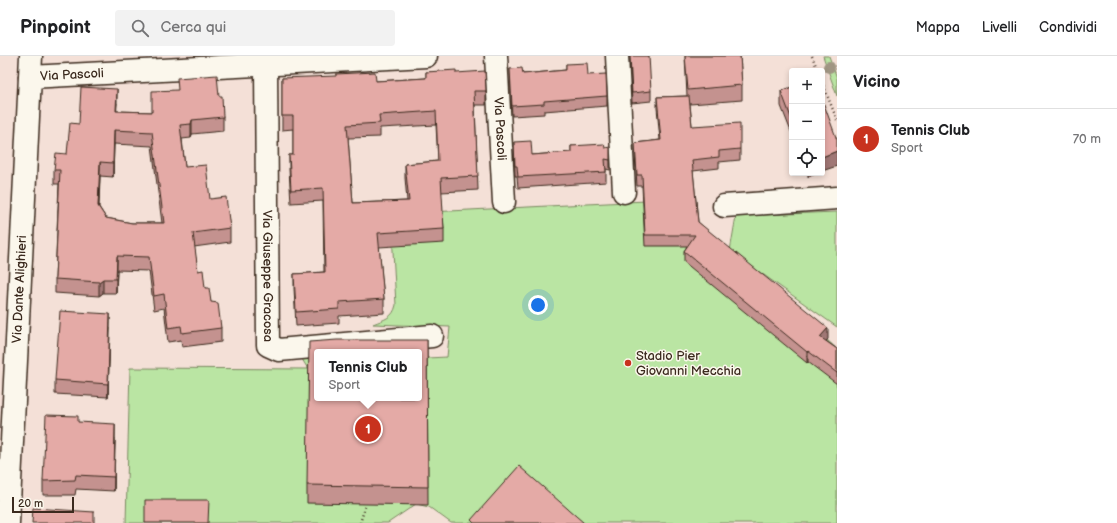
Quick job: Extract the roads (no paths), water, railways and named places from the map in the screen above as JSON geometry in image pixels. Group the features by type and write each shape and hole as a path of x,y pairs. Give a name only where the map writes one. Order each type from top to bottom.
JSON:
{"street":[{"name":"Via Pascoli","path":"31,66 266,64 426,56"},
{"name":"Via Pascoli","path":"496,56 504,202"},
{"path":"617,56 624,192"},
{"name":"Via Giuseppe Gracosa","path":"266,64 268,345 278,350 432,336"},
{"name":"Via Dante Alighieri","path":"8,523 31,66"},
{"path":"724,206 837,198"}],"place":[{"name":"Stadio Pier Giovanni Mecchia","path":"628,363"},
{"name":"Tennis Club","path":"368,429"}]}
